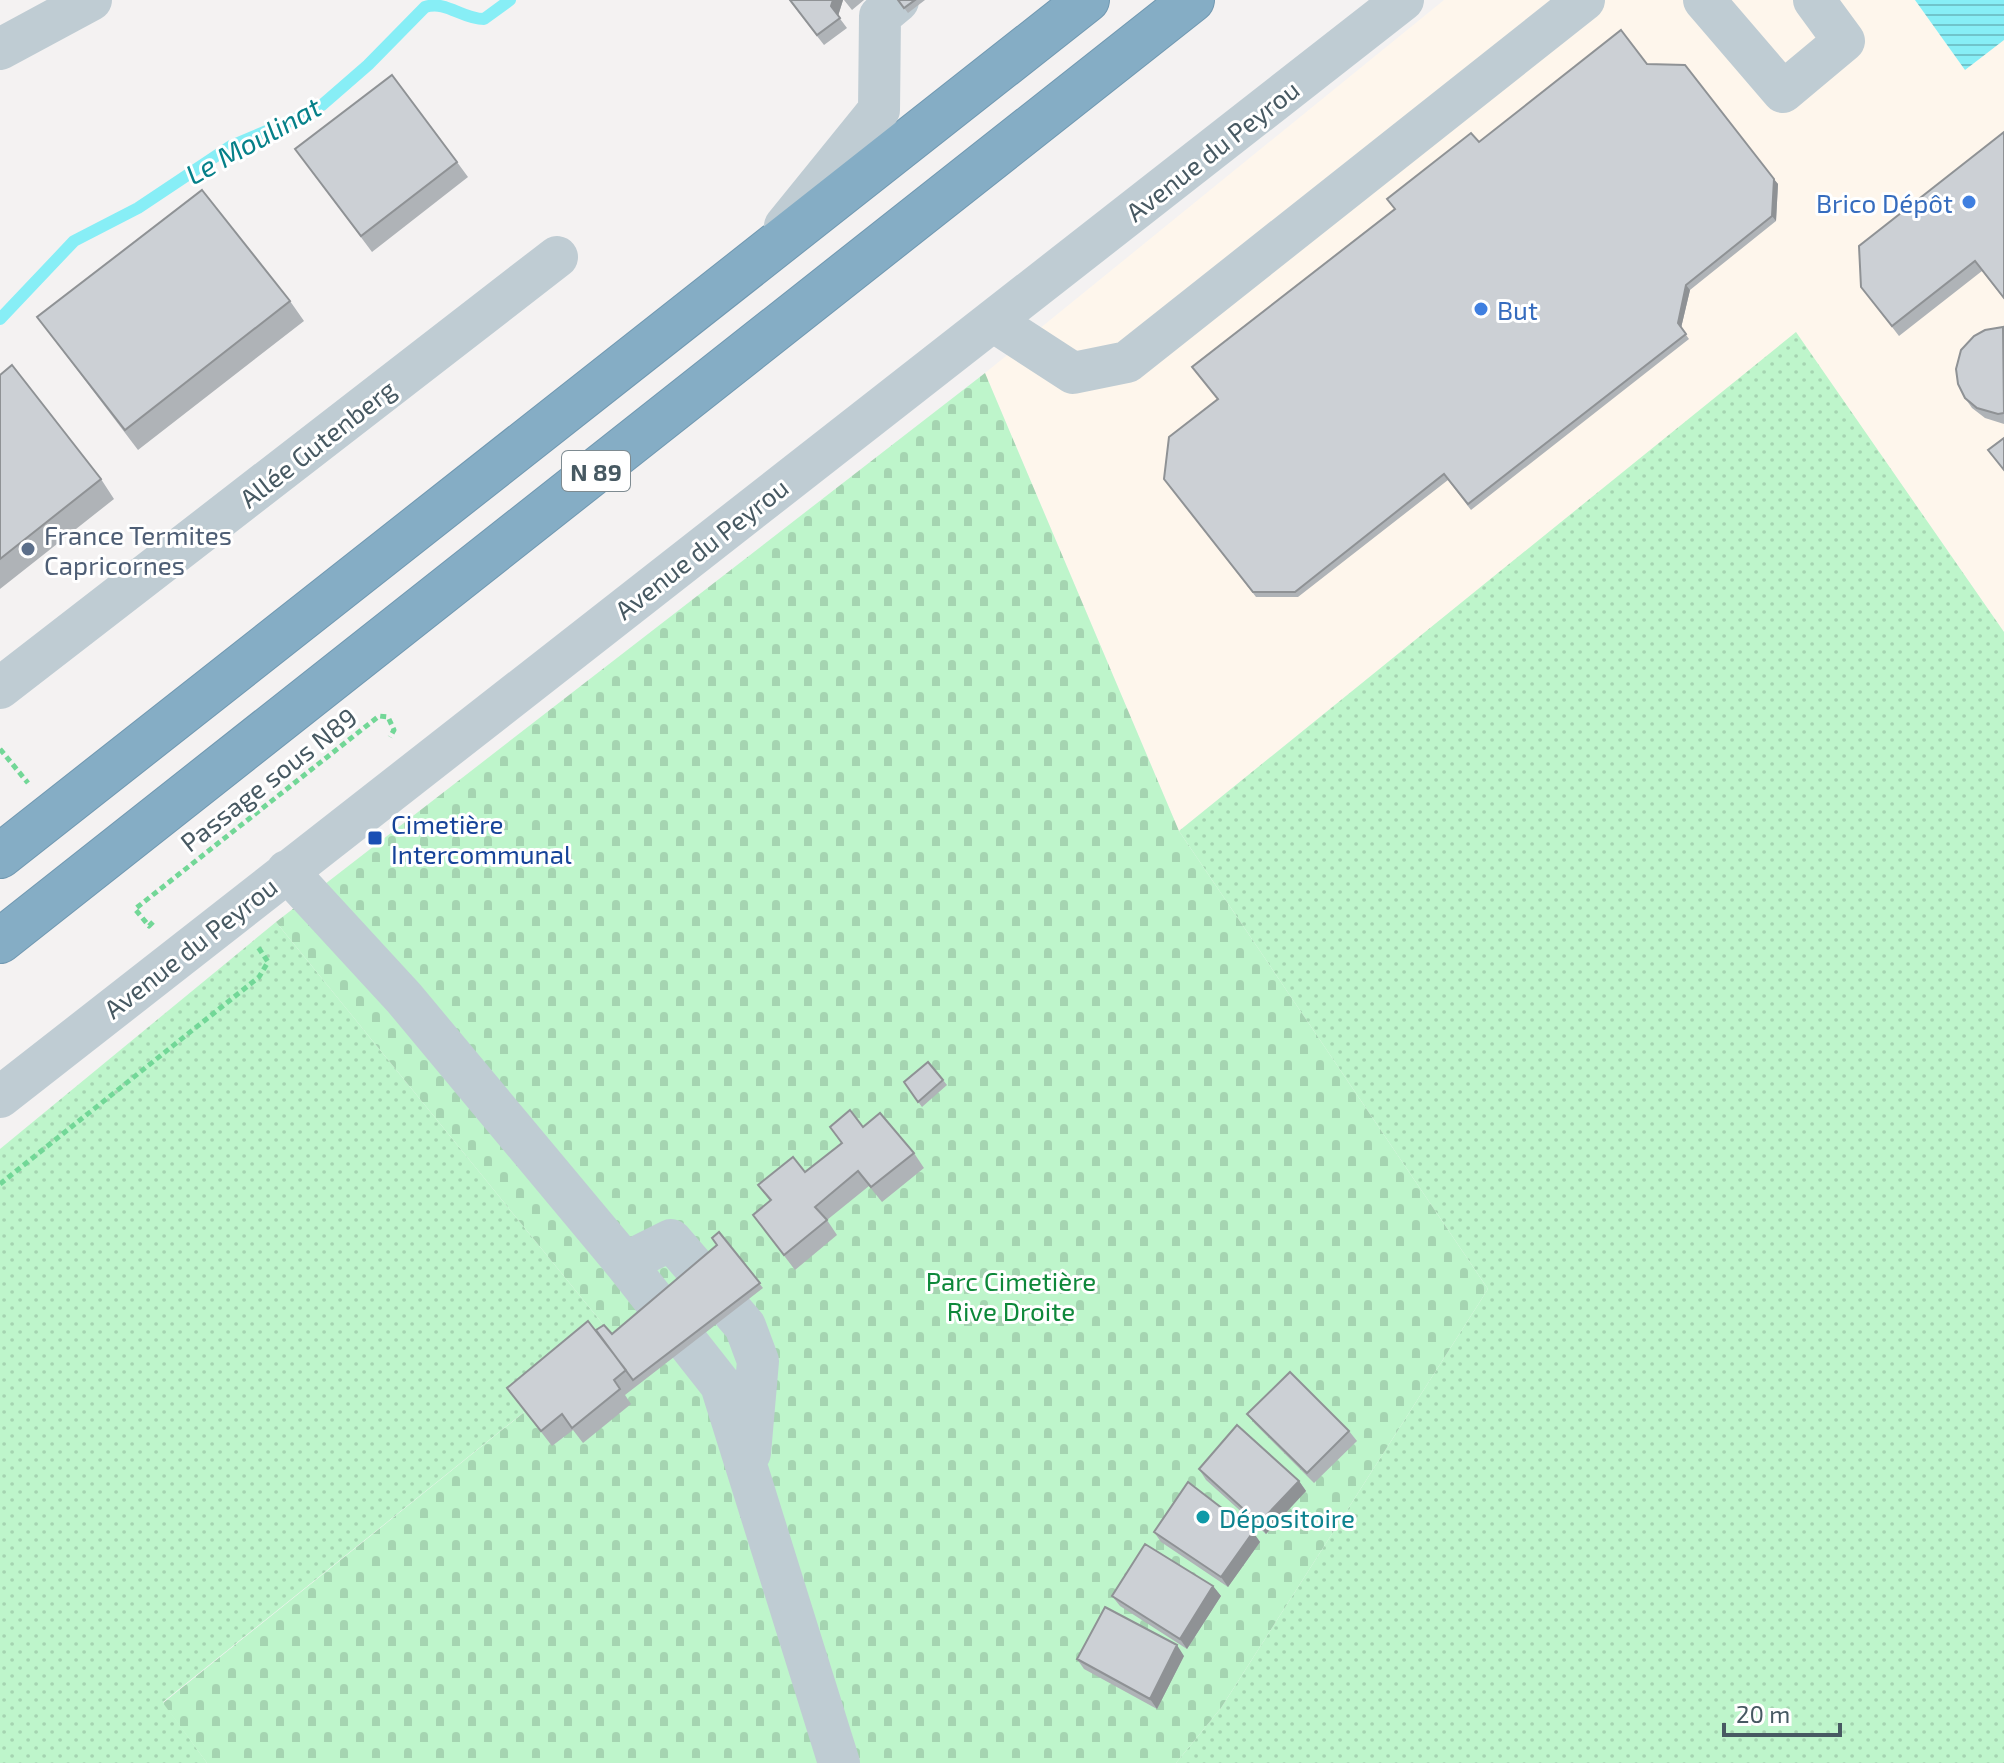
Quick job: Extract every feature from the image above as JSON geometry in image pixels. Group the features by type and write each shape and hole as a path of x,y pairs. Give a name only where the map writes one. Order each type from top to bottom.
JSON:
{"highway":[{"name":"N 89","path":"0,856 1087,0"},
{"name":"N 89","path":"0,941 1192,0"}],"street":[{"path":"0,49 91,0"},
{"name":"Avenue du Peyrou","path":"0,1097 1403,0"},
{"path":"993,321 1073,373 1127,362 1584,0"},
{"path":"1721,6 1783,92 1844,41 1814,0"},
{"path":"758,259 879,110 880,16 898,1"},
{"name":"Allée Gutenberg","path":"0,688 557,257"},
{"path":"287,871 404,998 625,1263 721,1385 839,1763"},
{"path":"625,1263 671,1240 745,1326 758,1361 748,1475"}],"path":[{"name":"Passage sous N89","path":"159,918 149,926 135,909 379,716 384,716 392,722 394,730 380,744"},
{"path":"0,749 31,787"},
{"path":"0,1184 259,977 268,962 235,911"}],"shaded area":[{"path":"1444,0 2004,0 2004,632 1796,333 1179,831 985,373"}],"green space":[{"path":"1796,332 2004,632 2004,1763 1176,1763 1221,1708 1488,1289 1179,831"},
{"name":"Parc Cimetière Rive Droite","path":"985,373 1179,831 1488,1289 1221,1708 1176,1763 207,1763 163,1703 615,1339 276,922"},
{"path":"276,922 615,1339 163,1702 207,1763 0,1763 0,1149"}],"water":[{"path":"1915,0 2004,0 2004,40 1965,70"}],"building":[{"path":"790,0 833,0 831,6 840,18 817,35"},
{"path":"898,0 915,0 904,8"},
{"name":"But","path":"1621,30 1647,64 1685,65 1774,179 1772,216 1686,285 1678,323 1686,334 1468,504 1444,474 1295,592 1253,592 1164,479 1169,437 1218,399 1192,367 1395,209 1387,199 1471,133 1479,142"},
{"path":"392,75 457,162 361,236 295,149"},
{"name":"Brico Dépôt","path":"2004,132 2004,298 1975,261 1892,326 1861,287 1859,246"},
{"path":"202,190 290,301 125,430 37,317"},
{"path":"2003,327 2004,413 1998,414 1977,408 1965,398 1958,384 1956,369 1961,350 1974,336 1985,330"},
{"path":"12,365 101,479 0,559 0,375"},
{"path":"2004,438 2004,470 1988,450"},
{"path":"928,1062 943,1080 918,1102 904,1082"},
{"path":"850,1110 863,1127 880,1113 914,1153 871,1187 858,1171 815,1207 827,1220 784,1255 753,1215 771,1200 758,1185 793,1157 805,1172 842,1143 830,1127"},
{"path":"719,1232 760,1283 633,1380 596,1330 604,1325 612,1334 717,1245 712,1238"},
{"path":"588,1321 626,1370 614,1380 620,1389 572,1428 562,1414 541,1431 507,1388"},
{"path":"1290,1372 1349,1431 1307,1473 1247,1414"},
{"path":"1237,1425 1299,1481 1259,1523 1199,1469"},
{"name":"Dépositoire","path":"1188,1482 1253,1532 1221,1577 1154,1532"},
{"path":"1145,1544 1213,1586 1180,1639 1112,1596"},
{"path":"1105,1607 1177,1645 1150,1699 1077,1659"}],"waterway":[{"name":"Le Moulinat","path":"0,319 74,241 138,208 231,146 322,105 368,65 425,7 440,6 484,19 510,0"}],"place":[{"name":"Brico Dépôt","path":"1969,202"},
{"name":"But","path":"1481,309"},
{"name":"France Termites Capricornes","path":"28,549"},
{"name":"Cimetière Intercommunal","path":"375,838"},
{"name":"Dépositoire","path":"1203,1517"}]}
